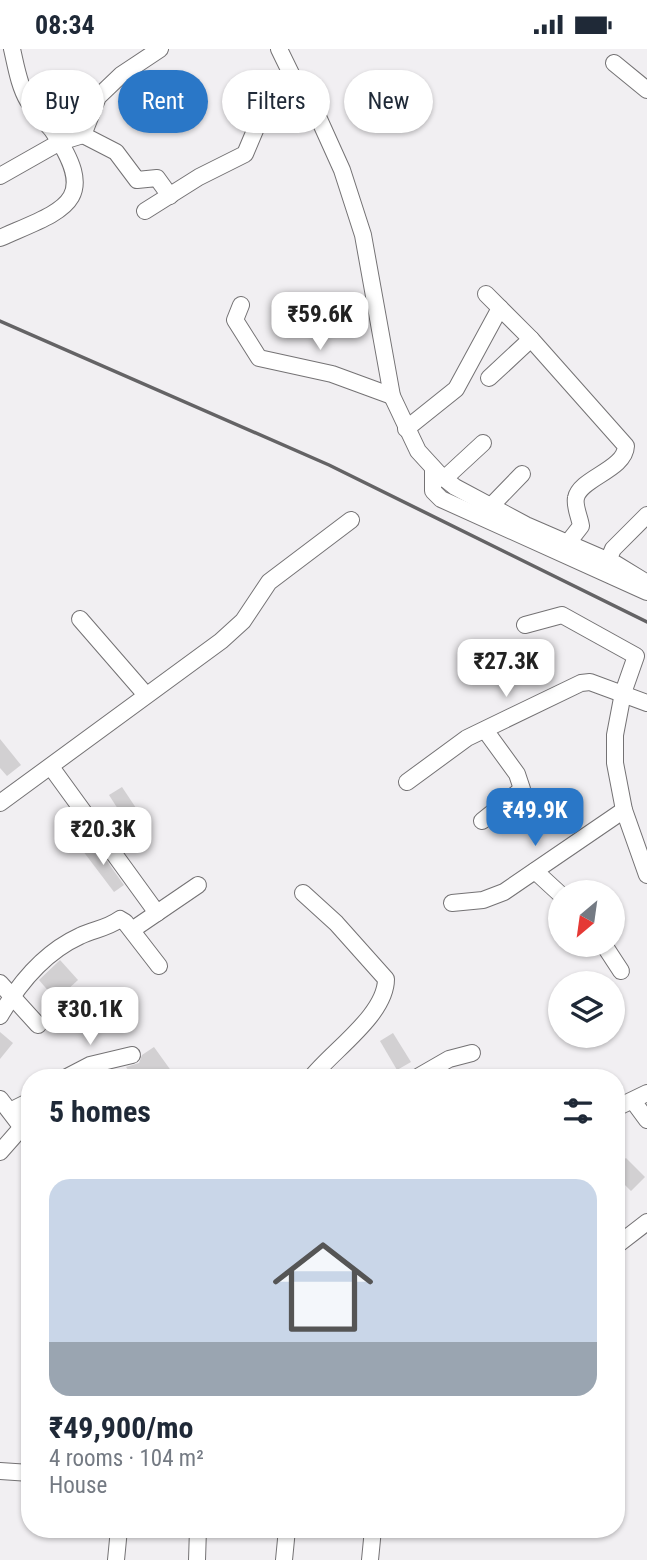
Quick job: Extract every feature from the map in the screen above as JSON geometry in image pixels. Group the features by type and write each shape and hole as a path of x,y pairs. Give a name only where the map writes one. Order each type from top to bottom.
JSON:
{"street":[{"path":"0,239 53,215 75,191 76,175 60,142 27,101 12,49"},
{"path":"83,135 98,97 121,75 160,49"},
{"path":"279,49 289,70"},
{"path":"614,63 647,90"},
{"path":"145,211 245,154 254,133"},
{"path":"326,133 363,235 392,396 406,429 438,474 490,507 608,561 647,583"},
{"path":"0,176 60,142 83,135 116,152 137,180 155,177 170,196"},
{"path":"486,294 531,339 626,446 622,458 578,493 575,502 581,526 567,544"},
{"path":"240,305 235,320 259,358 332,374 392,396"},
{"path":"406,429 453,394 500,307"},
{"path":"489,378 531,339"},
{"path":"484,443 438,474 433,491 440,499 647,592"},
{"path":"490,507 522,474"},
{"path":"608,561 612,549 647,515"},
{"path":"0,803 236,629 269,582 351,520"},
{"path":"526,625 562,615 633,653 636,659 623,693 615,734 615,763 624,810 647,875"},
{"path":"80,619 146,695"},
{"path":"407,782 428,764 485,730 581,683 590,682 647,703"},
{"path":"482,821 522,789 517,773 485,730"},
{"path":"51,767 157,913"},
{"path":"452,903 494,897 624,810"},
{"path":"535,871 548,883"},
{"path":"132,930 198,885"},
{"path":"303,893 363,951 386,979 381,999 370,1015 319,1069"},
{"path":"0,1016 6,988 82,935 101,931 120,919 132,930 159,967"},
{"path":"612,957 621,971"},
{"path":"6,988 38,1025"},
{"path":"432,1069 449,1059 472,1053"},
{"path":"94,1069 132,1055"},
{"path":"640,1097 647,1120"},
{"path":"5,1105 21,1126"},
{"path":"0,1152 21,1136"},
{"path":"625,1240 647,1222"},
{"path":"0,1471 21,1472"},
{"path":"116,1560 118,1538"},
{"path":"197,1560 198,1538"},
{"path":"284,1560 286,1538"},
{"path":"370,1560 372,1538"}],"building":[{"path":"0,739 21,765 7,776 0,768"},
{"path":"122,787 138,811 125,820 109,795"},
{"path":"94,843 124,885 114,892 83,851"},
{"path":"60,960 78,980 56,1000 39,980"},
{"path":"0,1032 13,1043 0,1059"},
{"path":"393,1033 411,1062 396,1069 380,1041"},
{"path":"154,1047 170,1069 127,1069 126,1067 139,1063 142,1055"},
{"path":"626,1158 645,1177 631,1191 625,1185"}],"railway":[{"path":"0,321 329,465 647,622"}]}
